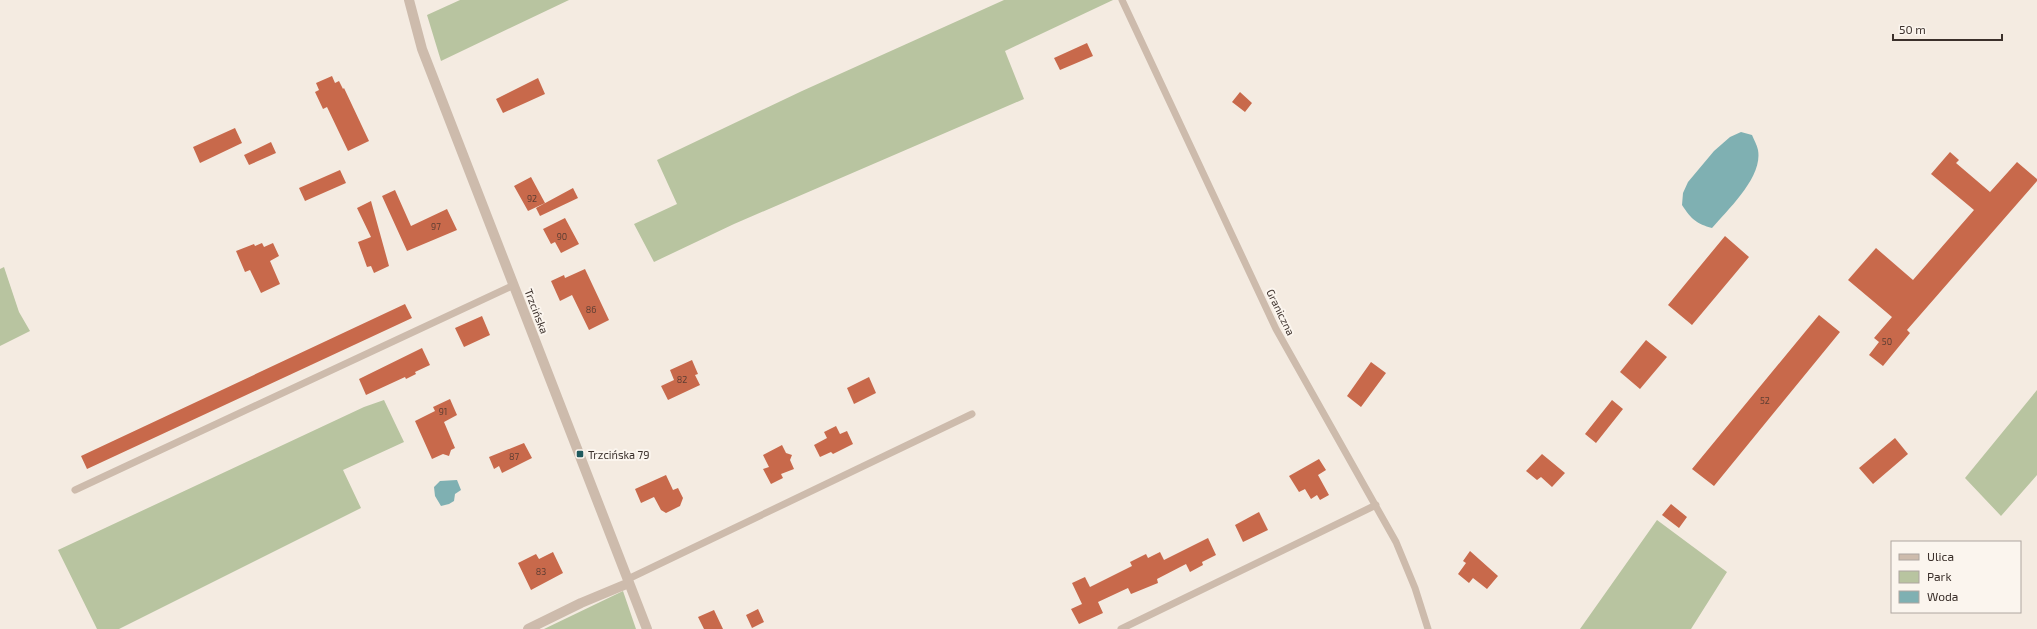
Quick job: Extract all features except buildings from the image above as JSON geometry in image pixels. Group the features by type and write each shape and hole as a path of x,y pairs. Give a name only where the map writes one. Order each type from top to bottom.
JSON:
{"street":[{"name":"Trzcińska","path":"409,0 422,49 647,629"},
{"path":"528,629 581,602 629,581"}],"lane":[{"name":"Graniczna","path":"1122,0 1276,329 1396,542 1410,575 1428,629"},
{"path":"75,490 514,285"},
{"path":"629,581 972,414"},
{"path":"1121,629 1376,505"}],"green space":[{"path":"460,0 569,0 441,61 427,15"},
{"path":"1004,0 1113,0 1005,51 1024,99 734,224 654,262 634,224 677,204 657,160 802,91"},
{"path":"4,267 19,312 30,331 0,346 0,269"},
{"path":"2037,390 2037,475 2001,516 1965,478"},
{"path":"384,400 404,442 343,470 361,508 119,629 97,629 58,550 364,407"},
{"path":"1657,520 1727,572 1691,629 1580,629"},
{"path":"623,591 636,629 544,629"}],"water":[{"path":"1741,132 1752,135 1757,146 1758,160 1755,171 1743,192 1712,228 1702,225 1688,214 1682,205 1683,193 1688,182 1714,151 1730,137"},
{"path":"457,480 461,490 455,494 454,501 441,506 435,496 434,487 440,481"}],"place":[{"name":"Trzcińska 79","path":"580,454"}]}
